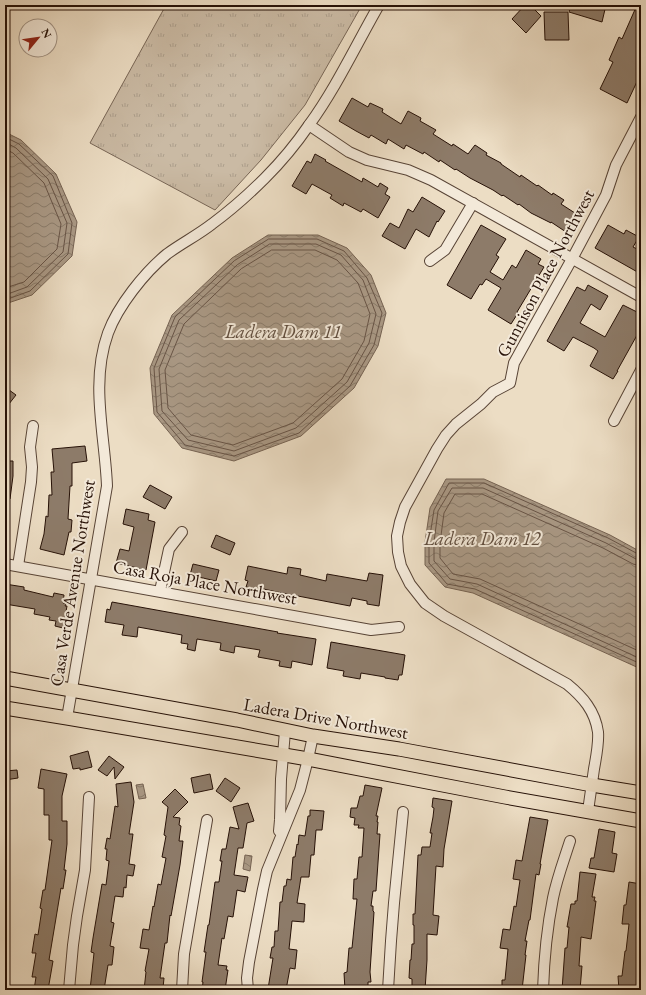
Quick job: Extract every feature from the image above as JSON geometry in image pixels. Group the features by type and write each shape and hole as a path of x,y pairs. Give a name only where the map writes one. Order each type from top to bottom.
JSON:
{"main road":[{"name":"Ladera Drive Northwest","path":"5,678 237,720 285,731 399,749 641,793"},
{"path":"5,708 308,759 497,796 641,821"}],"street":[{"name":"Casa Verde Avenue Northwest","path":"67,718 107,486 99,392 100,373 108,334 116,316 138,284 152,268 168,254 242,200 285,156 309,125 330,93 379,5"},
{"name":"Gunnison Place Northwest","path":"588,811 597,752 598,732 594,717 588,705 579,694 567,684 444,616 425,603 410,584 401,566 398,552 398,536 400,522 405,507 446,435 456,424 481,404 493,392 510,382 514,363 606,195 616,164 641,117"},
{"path":"309,125 349,152 367,160 420,174 641,297"},
{"path":"430,261 445,250 473,203"},
{"path":"614,421 641,370"},
{"path":"18,566 31,482 32,467 30,447 33,426"},
{"path":"160,592 169,549 182,532"},
{"name":"Casa Roja Place Northwest","path":"5,564 372,630 399,627"},
{"path":"276,847 280,820 281,779 285,731"},
{"path":"248,990 247,978 249,962 263,889 276,847 300,790 313,736"},
{"path":"69,990 77,916 86,870 89,797"},
{"path":"388,990 394,903 403,812"},
{"path":"182,990 184,954 207,820"},
{"path":"544,990 546,939 554,896 570,841"}],"green space":[{"path":"166,5 362,5 305,105 261,160 215,210 90,143"}],"water":[{"path":"5,132 21,140 56,174 77,222 72,256 32,295 5,304"},
{"name":"Ladera Dam 11","path":"268,235 318,235 347,248 371,275 386,313 378,346 354,388 301,436 234,461 182,448 154,414 150,368 172,315 232,258"},
{"name":"Ladera Dam 12","path":"446,479 484,479 610,535 641,552 641,669 473,593 445,587 425,565 425,542 430,508"},
{"path":"143,784 146,798 139,799 136,785"},
{"path":"245,855 252,856 250,871 243,869"}],"building":[{"path":"525,5 530,5 541,16 526,33 512,19"},
{"path":"571,5 606,5 602,22 569,12"},
{"path":"637,5 641,5 641,73 627,103 600,89 613,62 609,60 619,37 622,39"},
{"path":"544,12 568,12 569,40 545,40"},
{"path":"352,98 368,107 370,103 383,109 382,112 401,124 408,111 421,118 420,121 436,130 433,134 452,146 453,144 468,154 475,145 487,153 486,155 501,163 520,177 521,175 552,195 553,193 564,200 561,204 578,215 566,232 551,222 531,213 503,195 502,196 456,169 455,170 440,160 439,162 424,152 423,154 406,145 404,149 388,139 386,144 371,135 369,138 339,121"},
{"path":"315,154 362,182 363,178 378,187 380,183 388,188 385,194 390,197 378,218 363,209 361,212 344,203 343,206 330,198 332,195 312,184 306,194 292,186 307,161 311,163"},
{"path":"422,197 445,211 438,222 437,221 429,237 416,229 405,249 382,236 390,223 399,228 408,209 413,212"},
{"path":"481,225 506,239 496,255 499,257 490,272 503,280 512,265 516,268 526,250 541,259 538,264 544,267 511,324 488,310 501,288 486,279 482,285 480,284 471,299 447,285"},
{"path":"608,225 624,234 626,230 639,237 633,247 641,251 641,274 595,248"},
{"path":"588,285 608,296 600,310 591,304 580,323 605,337 623,305 639,313 637,317 641,320 641,328 613,379 590,366 598,351 594,348 573,337 564,351 547,341 577,287 585,291"},
{"path":"5,387 16,395 5,409"},
{"path":"85,446 87,461 72,463 72,486 70,486 68,519 72,520 71,532 69,532 64,555 40,549 44,534 46,516 48,517 49,495 52,495 51,472 54,472 52,449"},
{"path":"5,461 13,461 10,499 5,499"},
{"path":"150,485 172,497 165,509 143,497"},
{"path":"126,509 149,514 148,520 155,522 146,570 116,563 120,549 129,551 134,527 123,524"},
{"path":"216,535 235,543 230,555 211,547"},
{"path":"193,564 219,570 216,581 190,575"},
{"path":"248,566 287,574 288,567 301,569 300,575 326,581 327,574 367,581 369,573 383,575 379,606 367,604 367,601 352,598 350,606 259,588 246,587 248,581 245,580"},
{"path":"5,584 24,587 24,590 53,597 54,593 64,595 63,603 67,606 63,628 55,626 56,621 49,620 50,617 34,614 35,609 5,604"},
{"path":"112,602 316,639 312,665 292,661 291,668 279,666 280,661 258,657 260,650 235,646 234,653 220,650 221,643 197,639 195,651 187,649 188,644 181,643 182,635 138,627 137,637 122,635 124,625 105,622 107,609 110,610"},
{"path":"331,642 405,655 402,675 399,675 398,680 361,673 360,679 343,676 344,671 327,668"},
{"path":"88,751 92,767 80,770 80,768 73,769 70,756"},
{"path":"109,756 124,767 115,779 114,767 107,776 98,770"},
{"path":"41,769 67,774 62,796 62,821 67,821 67,844 64,870 66,870 63,889 61,888 49,960 53,961 48,990 34,990 36,977 32,977 36,953 32,953 35,934 38,935 42,909 40,908 43,890 45,890 52,840 49,840 49,815 44,815 44,789 38,788"},
{"path":"17,770 18,778 5,780 5,771"},
{"path":"210,774 213,789 194,793 191,778"},
{"path":"225,778 240,788 231,802 216,791"},
{"path":"131,782 134,802 129,834 133,834 129,864 135,865 133,876 127,875 126,888 124,887 123,897 115,896 111,922 114,923 110,946 114,947 112,965 108,965 104,990 90,990 94,953 91,952 93,938 102,884 106,885 109,861 106,860 107,849 105,849 107,838 110,839 115,806 118,807 116,784"},
{"path":"365,785 382,788 376,816 378,816 377,834 380,834 376,891 373,891 371,906 373,906 374,912 370,972 371,982 368,982 368,990 345,990 344,973 347,972 349,948 352,948 357,899 353,899 354,879 357,879 359,857 362,857 364,828 358,828 359,825 354,825 355,818 350,817 351,808 357,808 360,796 363,796"},
{"path":"175,789 188,802 173,817 180,818 179,825 181,826 179,841 183,841 160,978 164,978 163,988 161,987 161,990 144,990 145,971 149,949 140,948 143,929 149,930 158,884 161,885 166,858 162,857 166,836 164,835 168,807 162,802"},
{"path":"433,798 452,801 444,849 443,867 436,866 433,915 439,916 437,935 427,934 425,990 412,990 412,979 409,978 412,944 414,944 413,914 415,914 418,855 421,855 422,847 430,847 432,833 430,833 434,808 432,807"},
{"path":"248,803 254,821 247,823 243,848 238,848 234,875 248,877 245,892 237,890 233,917 228,916 224,939 222,938 218,965 227,966 226,970 228,970 225,990 202,990 206,952 204,952 215,882 219,882 222,849 226,849 230,827 239,829 233,807"},
{"path":"310,810 324,811 322,830 316,830 314,855 311,855 309,877 301,877 297,903 305,904 304,922 292,921 289,949 297,950 295,969 290,968 286,990 268,989 273,958 270,958 272,947 274,947 275,931 278,931 280,902 282,902 284,886 286,886 287,879 291,880 293,857 295,857 299,835 305,836"},
{"path":"530,817 548,820 539,875 536,874 530,920 525,941 527,941 522,990 502,990 502,980 505,980 508,949 500,948 503,929 510,930 514,906 516,907 520,880 513,879 516,860 522,861"},
{"path":"599,829 615,832 612,853 617,854 614,872 589,868 591,858 594,858"},
{"path":"580,872 596,874 592,897 595,897 594,901 596,901 591,939 581,937 579,966 582,966 580,990 562,990 565,948 567,948 569,927 567,927 571,904 575,904 575,901 577,901"},
{"path":"629,882 641,884 641,967 638,990 619,990 618,976 622,976 629,924 622,924"}]}
